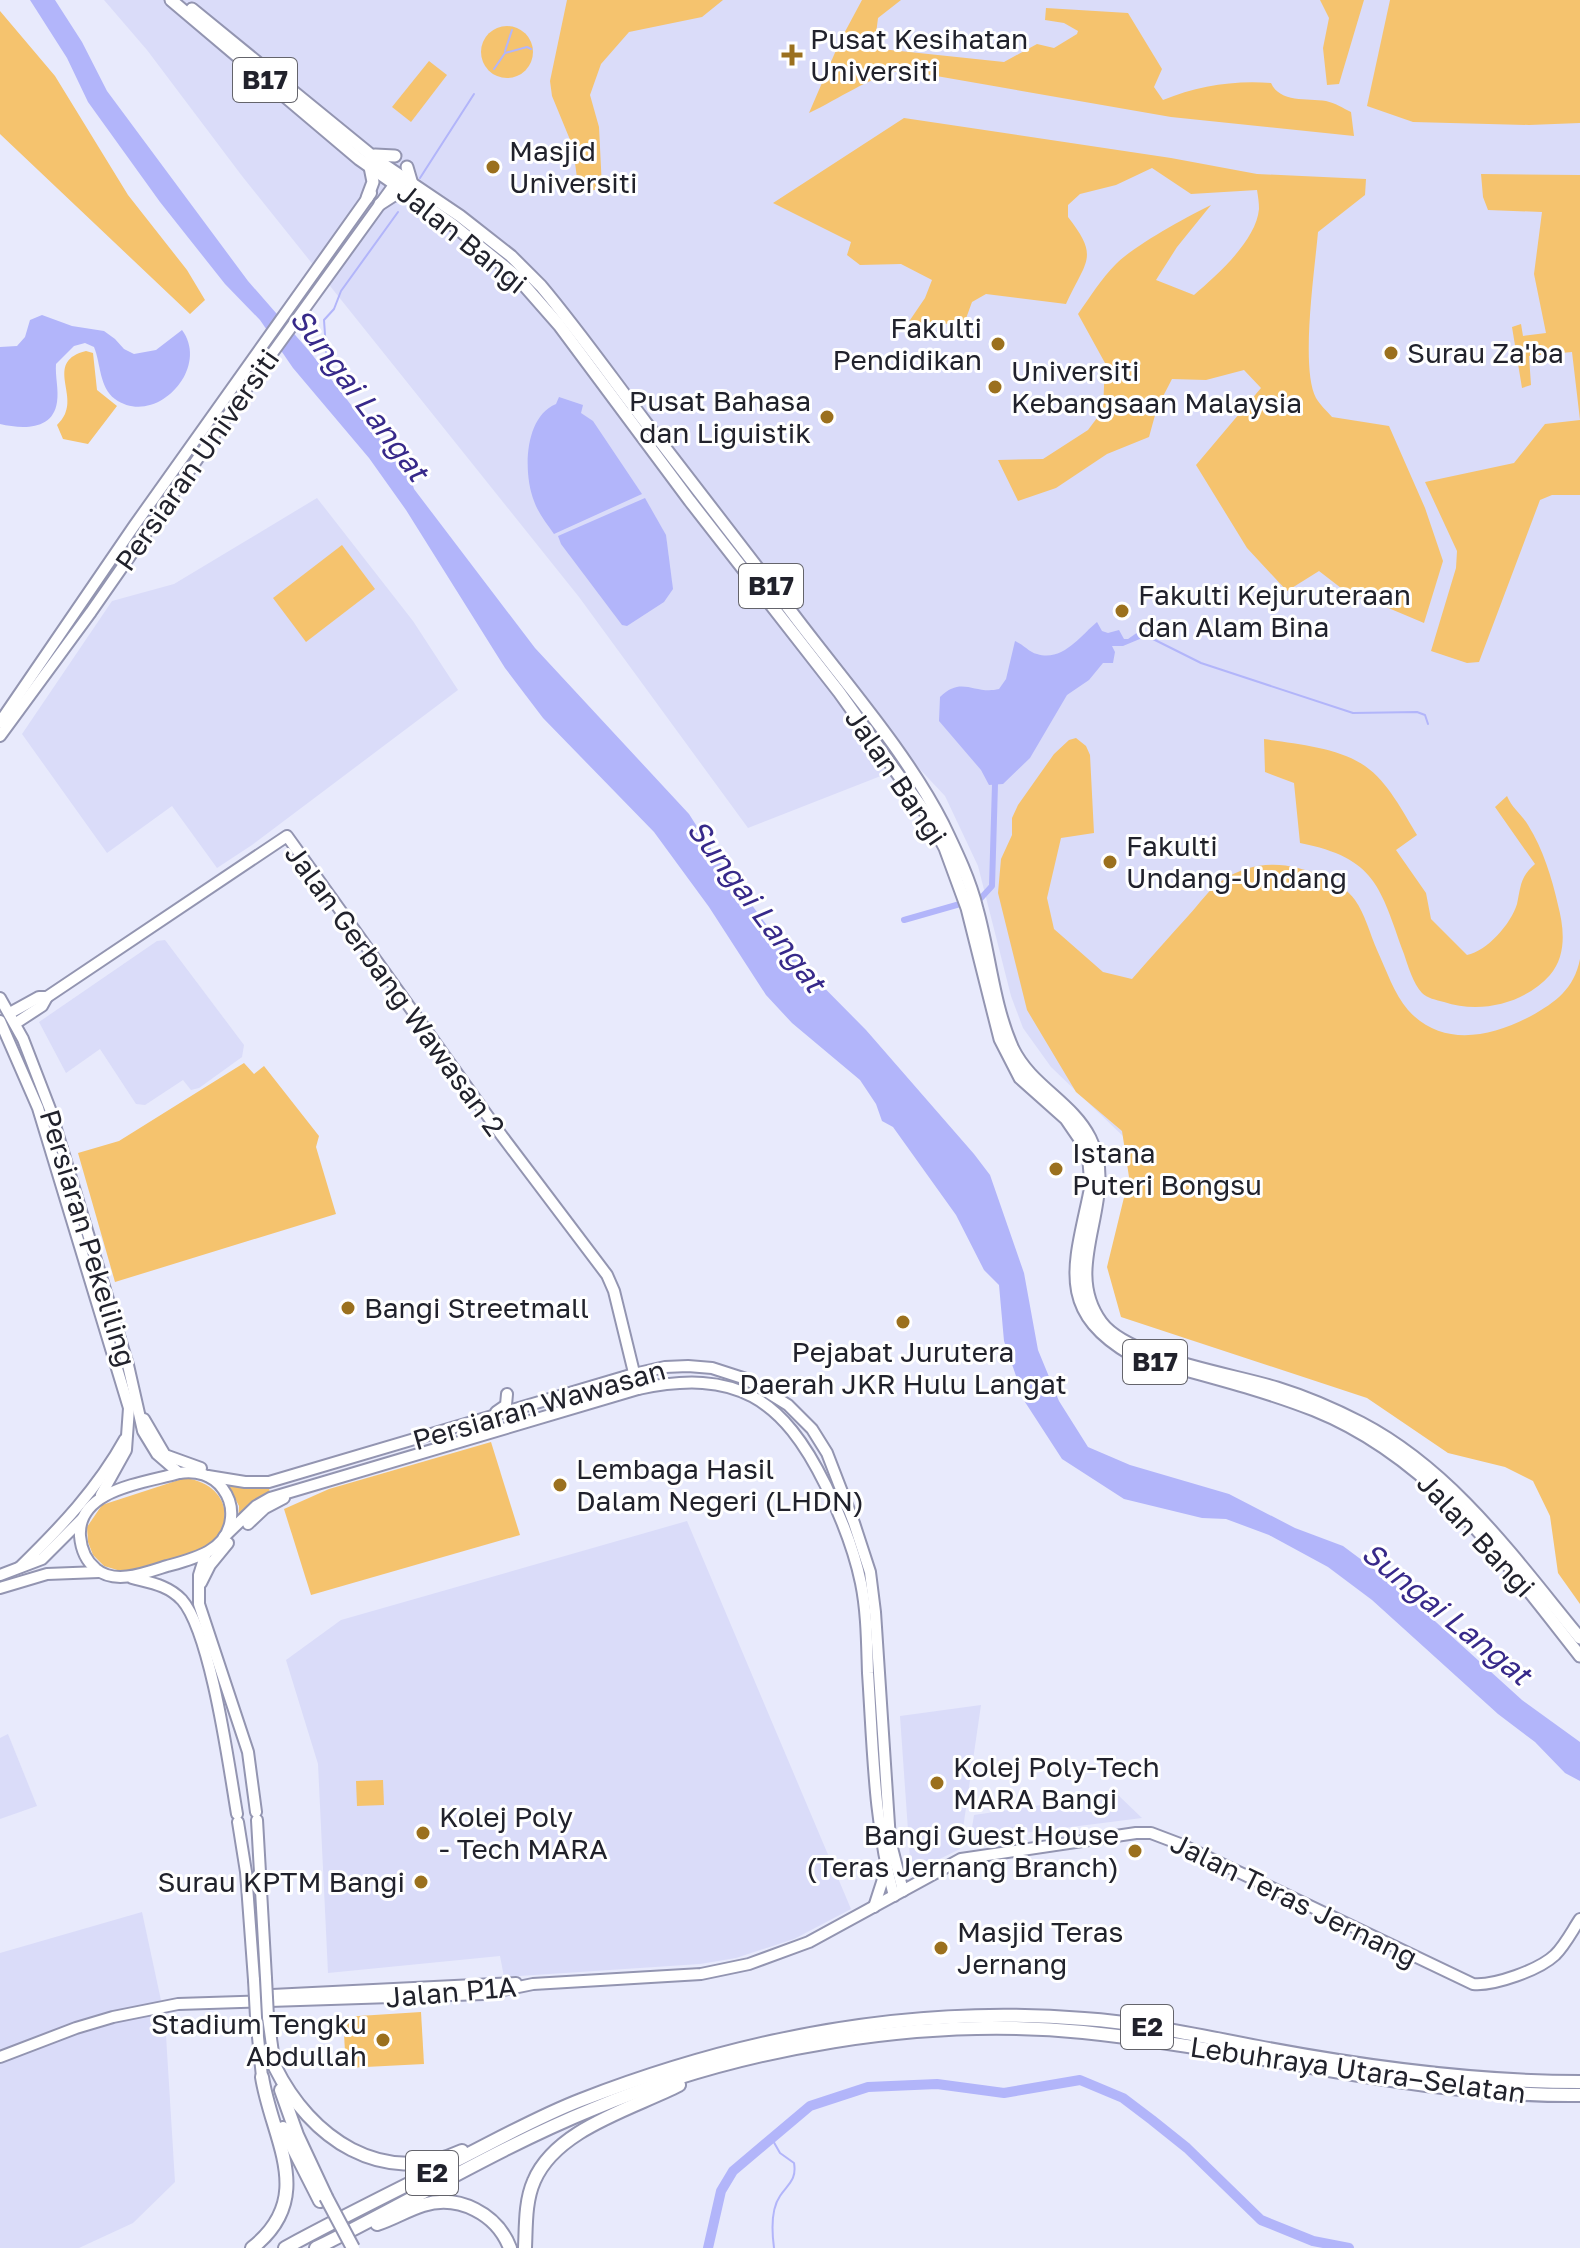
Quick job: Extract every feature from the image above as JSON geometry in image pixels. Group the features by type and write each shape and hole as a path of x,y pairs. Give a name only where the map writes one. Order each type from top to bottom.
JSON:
{"highway":[{"name":"Lebuhraya Utara–Selatan","path":"285,2248 580,2100 714,2054 878,2023 980,2015 1085,2019 1173,2030 1261,2048 1404,2069 1531,2082 1580,2082"},
{"name":"Lebuhraya Utara–Selatan","path":"316,2248 553,2126 636,2093 779,2052 860,2038 942,2030 1055,2030 1123,2037 1441,2087 1529,2095 1580,2095"},
{"path":"275,2067 300,2109 331,2138 351,2150 396,2162 414,2162 454,2154 550,2110 580,2100"},
{"path":"275,2067 297,2135 344,2248"},
{"path":"525,2248 528,2204 533,2183 544,2161 576,2134 707,2071"},
{"path":"262,2077 289,2141 353,2248"},
{"path":"252,2248 277,2220 288,2184 283,2152 262,2077"},
{"path":"357,2228 382,2223 427,2204 452,2203 467,2205 489,2218 510,2248"}],"main road":[{"name":"Jalan Bangi","path":"171,0 207,32 384,171 401,176 411,189 516,276 559,325 896,769 945,848 970,901 1015,1054 1042,1088 1081,1123 1094,1148 1100,1193 1084,1275 1086,1288 1101,1323 1115,1336 1137,1348 1275,1387 1316,1402 1364,1425 1409,1453 1458,1494 1580,1638"},
{"name":"Jalan Bangi","path":"182,0 370,160"},
{"path":"367,198 373,182 370,160 395,156"},
{"name":"Persiaran Universiti","path":"0,736 12,713 232,387 384,171"},
{"path":"380,204 411,189 401,176"},
{"name":"Persiaran Universiti","path":"0,720 12,713 401,176"},
{"path":"0,742 12,713"},
{"name":"Jalan Gerbang Wawasan 2","path":"13,1018 42,1006 47,997 287,836 499,1131 607,1275 614,1291 638,1389"},
{"name":"Jalan Bangi","path":"970,901 992,1015 1008,1058 1020,1078 1073,1127 1089,1162 1091,1186 1075,1273 1083,1311 1094,1326 1110,1342 1132,1355 1316,1411 1406,1461 1453,1503 1486,1539 1580,1656"},
{"name":"Persiaran Pekeliling","path":"0,998 13,1018 58,1134 151,1447 179,1473"},
{"name":"Persiaran Pekeliling","path":"0,1021 38,1108 128,1400 130,1430 122,1462 101,1495"},
{"path":"620,1378 632,1365"},
{"name":"Persiaran Wawasan","path":"208,1476 269,1482 620,1378 632,1365 649,1371 665,1367 700,1367 746,1379 788,1405 812,1429 840,1483 870,1572 890,1866"},
{"name":"Persiaran Wawasan","path":"224,1537 265,1500 638,1389 695,1380 721,1384 764,1403 799,1437 814,1461 852,1549 863,1598 872,1742 890,1866 899,1893"},
{"path":"487,1417 506,1405 507,1394"},
{"path":"140,1415 160,1449 173,1460 269,1482"},
{"path":"20,1567 58,1530 108,1470 130,1430"},
{"path":"799,1437 819,1442 814,1461"},
{"path":"0,1575 49,1554 101,1495 179,1473 193,1472 208,1476 221,1487 231,1507 230,1525 224,1537 206,1553 126,1576"},
{"path":"198,1592 210,1565 230,1540 265,1508 299,1489"},
{"path":"82,1519 79,1533 83,1551 99,1572"},
{"path":"206,1553 199,1575 201,1611 248,1752 257,1816 260,1979 256,2017 262,2077"},
{"path":"0,1588 33,1576 99,1572 167,1588 186,1606 196,1627 221,1725 275,2067"},
{"path":"68,1574 125,1583 140,1580"},
{"path":"863,1598 875,1612 869,1621 866,1636"},
{"path":"881,1721 872,1742 884,1760"},
{"name":"Jalan Teras Jernang","path":"899,1893 965,1857 1151,1833 1180,1844 1455,1977 1484,1985 1514,1976 1553,1957 1580,1919"},
{"path":"874,1907 890,1866 911,1878 936,1873"},
{"name":"Jalan P1A","path":"0,2057 76,2028 178,2004 243,2000 278,1994 533,1984 725,1970 809,1942 899,1893"}],"shaded area":[{"name":"Universiti Kebangsaan Malaysia","path":"104,0 1580,0 1580,1133 1124,1137 1051,1067 1023,1028 1011,996 978,866 945,796 914,763 748,828 579,597 242,176 147,50"},
{"path":"567,0 723,0 702,17 629,32 601,64 590,95 599,127 602,188 579,194 573,147 552,96 550,81"},
{"path":"862,0 901,0 878,18 876,34 881,49 1004,62 1037,44 1054,48 1077,34 1078,31 1064,23 1045,20 1046,8 1128,13 1162,69 1154,87 1163,100 1216,85 1271,83 1287,97 1326,101 1351,112 1354,136 1171,117 902,70 866,83 809,113 840,41"},
{"path":"1320,0 1364,0 1339,84 1327,85 1323,48 1329,18"},
{"path":"1390,0 1580,0 1580,123 1413,122 1367,106"},
{"path":"0,11 55,76 128,195 187,270 205,300 190,314 0,134"},
{"path":"507,26 525,34 533,52 525,70 507,78 489,70 481,52 489,34"},
{"path":"429,61 447,75 411,122 392,107"},
{"path":"904,118 1257,174 1366,179 1365,195 1318,232 1310,317 1311,384 1316,398 1332,417 1389,426 1425,508 1443,561 1424,623 1341,588 1319,571 1287,591 1247,548 1196,465 1261,388 1244,370 1206,380 1172,379 1157,408 1149,437 1107,454 1056,488 1018,501 998,460 1043,459 1088,430 1103,410 1105,363 1078,314 1101,282 1134,249 1211,205 1177,247 1156,280 1194,295 1234,256 1251,233 1259,209 1257,190 1191,194 1152,168 1116,185 1080,194 1068,205 1068,217 1084,242 1086,259 1066,304 986,294 972,302 964,324 908,323 925,298 932,280 901,264 860,265 847,255 851,242 773,203"},
{"path":"1481,174 1580,175 1580,420 1572,352 1529,356 1531,385 1522,388 1512,327 1521,324 1523,336 1546,333 1534,274 1542,212 1488,210 1483,197"},
{"path":"86,351 93,353 97,390 117,406 88,444 63,439 57,425 67,405 67,362"},
{"path":"1580,420 1580,495 1552,495 1540,500 1479,662 1467,663 1431,651 1456,568 1457,551 1425,482 1514,463 1545,424"},
{"path":"317,498 413,621 458,690 217,868 172,806 107,853 22,734 112,601 174,584"},
{"path":"342,545 375,589 306,642 273,598"},
{"path":"1076,738 1086,746 1090,755 1094,833 1061,838 1047,898 1054,929 1103,972 1132,979 1218,884 1240,871 1269,865 1314,873 1337,883 1349,893 1362,911 1399,997 1421,1022 1436,1030 1451,1034 1483,1033 1531,1016 1563,994 1573,979 1580,959 1580,1604 1558,1573 1550,1516 1533,1481 1505,1467 1448,1453 1367,1398 1121,1317 1107,1267 1129,1177 1122,1131 1076,1092 1027,1010 998,893 1001,859 1012,835 1012,818 1018,805 1054,754 1069,740"},
{"path":"1264,739 1342,754 1365,766 1381,780 1417,835 1396,850 1426,893 1431,919 1467,955 1482,948 1504,928 1514,912 1524,878 1535,864 1495,807 1507,796 1538,844 1556,895 1563,941 1559,959 1550,975 1528,993 1501,1004 1472,1007 1424,995 1413,979 1388,910 1372,879 1345,857 1300,843 1294,783 1265,772"},
{"path":"165,940 244,1045 242,1057 199,1088 191,1090 183,1080 145,1105 136,1104 100,1049 66,1073 39,1022 157,941"},
{"path":"244,1063 254,1074 264,1066 319,1136 316,1147 336,1214 115,1282 78,1153 119,1141"},
{"path":"491,1442 520,1535 311,1595 284,1509 329,1489"},
{"path":"185,1478 211,1488 224,1508 221,1530 214,1542 202,1552 124,1572 104,1566 93,1555 87,1527 102,1505"},
{"path":"227,1483 255,1489 269,1488 270,1493 238,1524 239,1506"},
{"path":"687,1521 851,1909 794,1939 736,1958 700,1964 504,1977 500,1956 328,1973 318,1764 286,1660 341,1620"},
{"name":"Kolej Poly-Tech MARA Bangi","path":"981,1705 960,1849 911,1873 900,1716"},
{"path":"8,1734 37,1806 0,1819 0,1738"},
{"path":"383,1780 384,1805 357,1806 356,1781"},
{"path":"1117,1794 1142,1818 970,1840 974,1815"},
{"path":"142,1912 165,2019 175,2182 133,2223 79,2248 0,2248 0,1953"},
{"name":"Stadium Tengku Abdullah","path":"421,2012 424,2064 346,2068 343,2017"}],"water":[{"path":"30,0 55,0 82,42 107,91 248,281 310,352 369,428 407,465 414,489 535,648 689,814 717,858 780,943 866,1030 990,1175 1024,1273 1038,1350 1059,1401 1088,1447 1130,1465 1229,1494 1295,1528 1343,1546 1394,1584 1522,1700 1580,1742 1580,1781 1565,1773 1535,1742 1498,1714 1372,1600 1328,1567 1269,1535 1226,1519 1202,1518 1124,1499 1062,1459 1025,1402 1004,1341 999,1285 984,1270 956,1215 893,1127 882,1121 876,1104 860,1080 792,1023 766,995 709,907 654,832 543,718 505,668 406,510 369,458 293,368 260,320 225,284 160,202 88,102 67,58"},
{"path":"42,315 72,326 104,331 134,354 156,350 182,330 189,345 189,361 184,377 161,400 146,406 131,406 110,394 103,382 94,347 85,343 74,346 56,364 57,402 50,418 27,427 0,424 0,347 17,346 25,337 30,320"},
{"path":"559,397 583,405 581,413 593,421 642,494 554,534 534,501 528,461 532,433 545,411 556,404"},
{"path":"645,498 666,535 673,589 664,602 627,626 622,625 558,536"},
{"path":"1097,622 1102,631 1119,630 1124,639 1138,632 1147,636 1123,646 1112,646 1115,652 1113,663 1103,663 1089,680 1067,695 1030,758 1003,784 989,785 981,770 939,721 940,697 962,686 999,689 1006,679 1015,641 1037,654 1055,654 1070,646"}],"waterway":[{"path":"505,51 512,30"},
{"path":"494,69 505,53 527,47 531,49"},
{"path":"420,178 474,94"},
{"name":"Sungai Langat","path":"322,369 327,364 324,320 398,212"},
{"path":"1147,636 1201,663 1353,713 1417,712 1425,715 1428,724"},
{"path":"904,920 981,898 992,886 995,784"},
{"path":"708,2248 721,2191 733,2171 810,2106 868,2087 937,2084 1004,2093 1080,2080 1123,2098 1152,2120 1187,2148 1261,2220 1313,2241 1349,2248"},
{"path":"772,2139 780,2153 794,2163 795,2169 775,2208 774,2248"}],"place":[{"name":"Pusat Kesihatan Universiti","path":"792,55"},
{"name":"Masjid Universiti","path":"493,167"},
{"name":"Fakulti Pendidikan","path":"998,344"},
{"name":"Surau Za'ba","path":"1391,353"},
{"name":"Universiti Kebangsaan Malaysia","path":"995,387"},
{"name":"Pusat Bahasa dan Liguistik","path":"827,417"},
{"name":"Fakulti Kejuruteraan dan Alam Bina","path":"1122,611"},
{"name":"Fakulti Undang-Undang","path":"1110,862"},
{"name":"Istana Puteri Bongsu","path":"1056,1169"},
{"name":"Bangi Streetmall","path":"348,1308"},
{"name":"Pejabat Jurutera Daerah JKR Hulu Langat","path":"903,1322"},
{"name":"Lembaga Hasil Dalam Negeri (LHDN)","path":"560,1485"},
{"name":"Kolej Poly-Tech MARA Bangi","path":"937,1783"},
{"name":"Kolej Poly - Tech MARA","path":"423,1833"},
{"name":"Bangi Guest House (Teras Jernang Branch)","path":"1135,1851"},
{"name":"Surau KPTM Bangi","path":"421,1882"},
{"name":"Masjid Teras Jernang","path":"941,1948"},
{"name":"Stadium Tengku Abdullah","path":"383,2040"}]}
